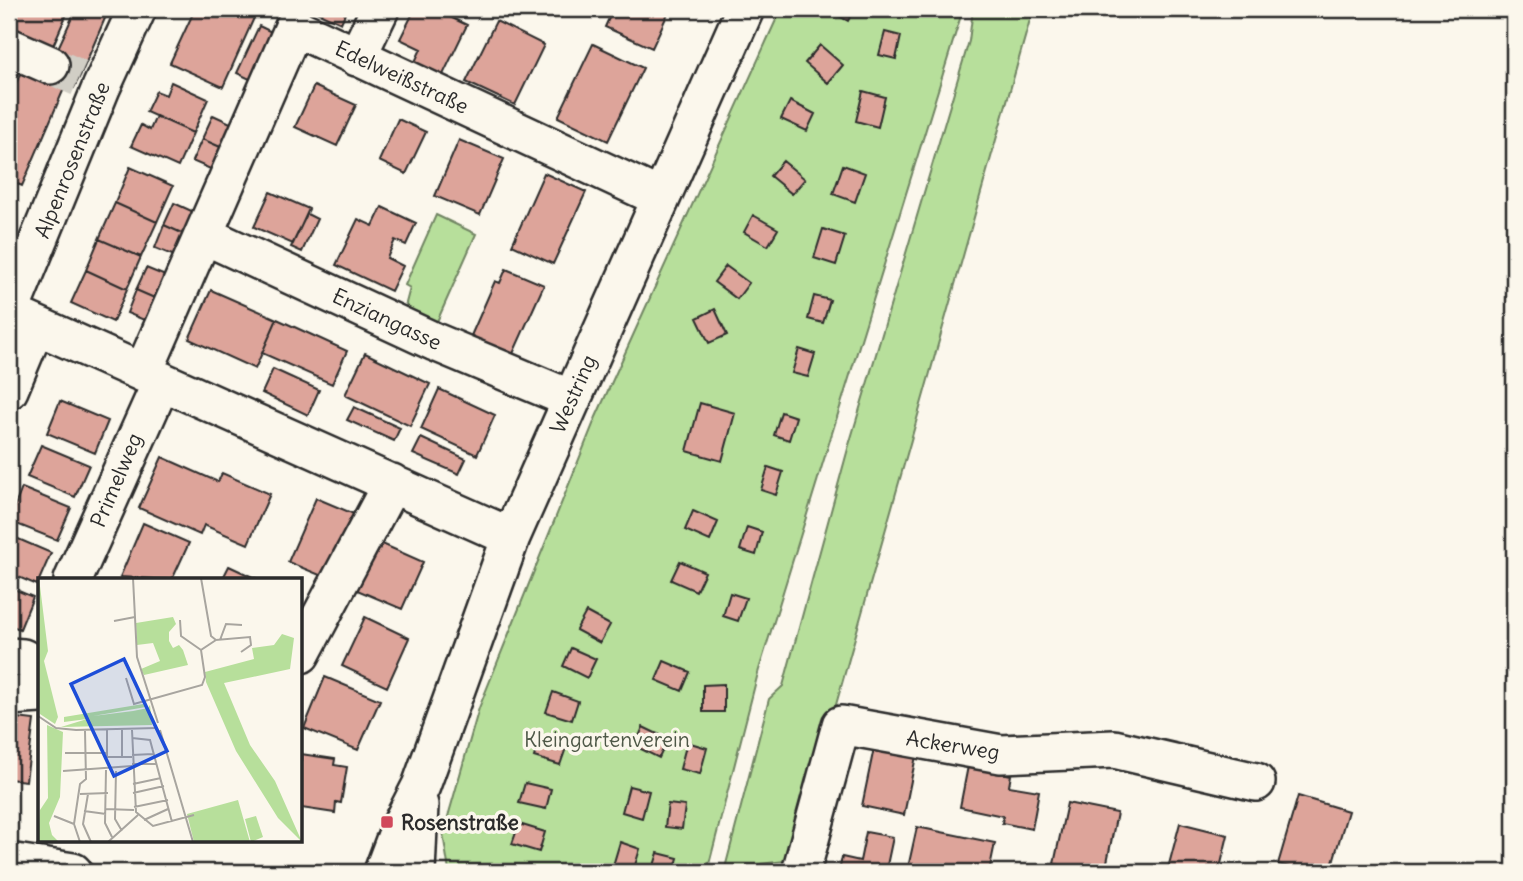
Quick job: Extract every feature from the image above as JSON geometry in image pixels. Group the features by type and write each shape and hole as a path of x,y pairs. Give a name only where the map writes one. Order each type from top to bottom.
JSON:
{"street":[{"name":"Alpenrosenstraße","path":"9,390 18,317 76,77 137,9"},
{"path":"358,57 380,9"},
{"name":"Westring","path":"383,872 400,827 421,786 511,537 745,9"},
{"name":"Edelweißstraße","path":"152,377 204,235 295,27 661,198"},
{"path":"9,47 76,77"},
{"name":"Enziangasse","path":"204,235 435,342 571,399"},
{"path":"18,317 511,537"},
{"name":"Primelweg","path":"74,578 152,377"},
{"path":"303,650 392,483"},
{"path":"9,657 23,658 38,666"},
{"path":"9,696 38,694"},
{"name":"Ackerweg","path":"801,872 841,725 1001,754 1114,749 1256,782"},
{"name":"Westring","path":"416,872 421,786"},
{"path":"9,862 73,872"}],"green space":[{"name":"Kleingartenverein","path":"781,9 963,9 758,673 707,872 449,871 443,834 479,708 596,417"},
{"path":"973,9 1033,9 792,860 761,864 754,872 724,872 769,699 783,686 849,445 969,41"},
{"path":"436,215 476,234 435,326 408,312 406,303 410,288 405,285"}],"building":[{"path":"9,9 69,9 52,48 9,29"},
{"path":"76,9 109,9 82,72 53,59"},
{"path":"195,9 258,9 223,87 170,63"},
{"path":"310,9 347,9 341,23"},
{"path":"415,9 433,9 467,25 441,79 413,66 421,49 400,39"},
{"path":"613,9 670,9 652,48 605,27"},
{"path":"826,9 854,9 848,21"},
{"path":"496,21 544,45 515,105 466,82"},
{"path":"259,26 278,35 256,82 237,73"},
{"path":"885,32 901,36 896,59 879,55"},
{"path":"593,44 643,68 608,141 558,117"},
{"path":"820,45 843,65 828,83 805,63"},
{"path":"53,59 82,72 74,88 46,75"},
{"path":"24,65 66,84 22,186 9,180 9,99"},
{"path":"171,82 208,99 193,133 146,112 156,91 166,95"},
{"path":"314,86 356,105 337,146 295,127"},
{"path":"863,91 885,97 878,127 856,121"},
{"path":"790,101 815,114 807,131 781,119"},
{"path":"213,115 235,125 225,149 202,139"},
{"path":"156,116 193,133 178,167 131,146 141,125 150,130"},
{"path":"398,119 426,132 406,174 379,161"},
{"path":"202,139 225,149 215,171 192,161"},
{"path":"459,140 504,159 480,215 435,196"},
{"path":"783,161 805,179 792,194 770,176"},
{"path":"843,165 865,173 855,202 833,194"},
{"path":"130,167 173,186 157,222 115,203"},
{"path":"544,173 586,192 553,264 512,245"},
{"path":"270,192 309,209 293,244 254,227"},
{"path":"115,203 157,222 141,257 99,239"},
{"path":"174,203 196,213 186,235 164,225"},
{"path":"382,207 416,223 406,245 395,240 387,258 403,266 391,291 336,265 358,219 373,226"},
{"path":"307,214 317,219 302,252 291,247"},
{"path":"753,215 778,229 768,246 744,232"},
{"path":"164,225 186,235 177,257 155,248"},
{"path":"823,229 845,236 836,265 814,258"},
{"path":"99,239 141,257 127,289 86,270"},
{"path":"726,266 749,283 737,299 714,282"},
{"path":"146,268 168,277 159,300 136,290"},
{"path":"506,269 544,285 512,356 470,338 495,281 500,283"},
{"path":"86,270 127,289 113,322 71,303"},
{"path":"136,290 159,300 149,322 127,313"},
{"path":"211,290 277,319 255,369 189,339"},
{"path":"814,296 830,300 823,323 808,319"},
{"path":"715,309 727,335 709,343 697,318"},
{"path":"277,319 347,351 332,384 262,353"},
{"path":"799,349 815,354 808,377 792,373"},
{"path":"365,353 430,384 410,426 345,395"},
{"path":"273,369 319,390 308,415 262,393"},
{"path":"439,389 495,415 477,455 421,429"},
{"path":"60,401 108,421 95,453 47,433"},
{"path":"700,403 735,413 722,461 687,451"},
{"path":"354,407 400,428 394,441 347,420"},
{"path":"781,412 796,417 789,440 774,435"},
{"path":"421,438 466,459 459,474 413,454"},
{"path":"41,445 89,465 75,497 27,477"},
{"path":"162,457 218,482 222,473 270,494 248,544 204,525 200,535 139,508"},
{"path":"768,467 783,472 776,495 761,490"},
{"path":"22,488 71,508 57,540 9,521"},
{"path":"316,498 354,514 327,578 288,562"},
{"path":"693,511 718,522 710,541 685,530"},
{"path":"143,523 189,543 173,578 120,577"},
{"path":"747,527 762,532 756,555 740,550"},
{"path":"9,535 51,553 37,585 9,573"},
{"path":"371,539 423,562 402,609 350,587"},
{"path":"680,561 705,572 696,591 671,580"},
{"path":"229,566 255,578 223,578"},
{"path":"9,587 33,597 20,629 9,625"},
{"path":"730,593 746,598 738,621 723,616"},
{"path":"586,612 610,625 600,643 576,630"},
{"path":"365,617 409,638 387,687 342,666"},
{"path":"571,648 596,659 587,678 563,666"},
{"path":"664,661 690,672 682,691 656,680"},
{"path":"325,677 380,700 358,750 304,728"},
{"path":"724,684 724,712 703,712 703,685"},
{"path":"553,692 578,701 572,720 546,712"},
{"path":"9,717 34,720 26,781 9,779"},
{"path":"643,727 668,739 659,758 635,746"},
{"path":"540,737 567,745 560,765 534,757"},
{"path":"687,742 707,748 700,774 680,769"},
{"path":"874,748 916,756 904,815 862,806"},
{"path":"303,754 335,759 334,765 347,767 341,803 336,802 335,813 303,808"},
{"path":"968,766 1011,775 1009,786 1039,791 1032,829 1002,823 1003,816 960,807"},
{"path":"525,783 551,789 546,809 519,803"},
{"path":"629,786 649,791 642,818 622,812"},
{"path":"1298,796 1348,811 1330,872 1291,872 1293,868 1278,864"},
{"path":"1067,803 1117,813 1105,872 1054,864"},
{"path":"668,804 685,806 682,829 665,827"},
{"path":"1180,823 1228,835 1219,872 1167,872"},
{"path":"519,824 545,832 539,852 512,844"},
{"path":"917,827 995,843 989,872 907,872"},
{"path":"866,832 893,837 886,870 895,872 839,872 842,857 860,861"},
{"path":"620,842 640,849 633,872 612,869"},
{"path":"658,853 678,858 674,872 652,872"}],"tunnel":[{"path":"50,65 79,78"}],"place":[{"name":"Rosenstraße","path":"387,822"}]}
